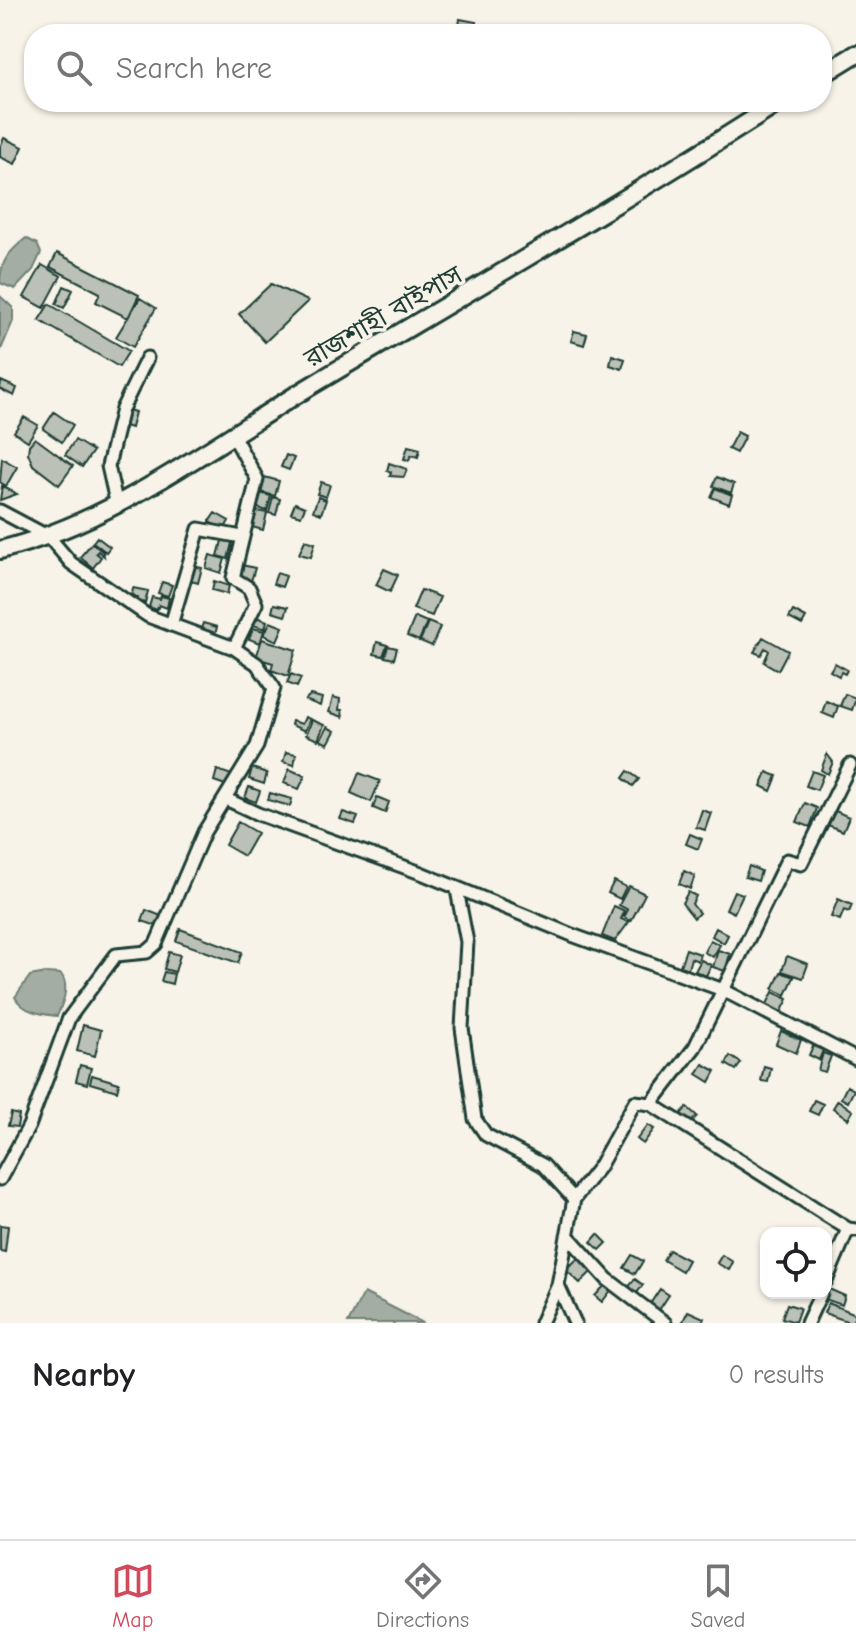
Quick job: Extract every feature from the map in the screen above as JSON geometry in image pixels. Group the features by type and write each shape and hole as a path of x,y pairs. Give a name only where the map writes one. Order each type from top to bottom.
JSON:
{"highway":[{"path":"832,69 856,54"},
{"name":"রাজশাহী বাইপাস","path":"0,550 49,537 117,506 764,112"}],"street":[{"path":"117,506 108,466 122,409 147,358"},
{"path":"233,435 257,479 233,578 249,588 256,604 234,648"},
{"path":"0,511 49,537 71,563 148,616 234,648 257,664 274,688 257,746 204,832 156,944 147,952 116,955 106,964 69,1018 29,1126 0,1179"},
{"path":"171,625 199,529 242,537"},
{"path":"651,1104 695,1047 787,860 801,864 850,765"},
{"path":"226,799 258,814 421,873 457,890 723,990 856,1059"},
{"path":"457,890 467,942 462,1028 475,1119 486,1135 543,1165 574,1199"},
{"path":"541,1323 558,1285 574,1199 599,1167 635,1102 651,1104 852,1230 832,1269"},
{"path":"567,1235 607,1279 665,1323"},
{"path":"558,1285 575,1323"},
{"path":"807,1323 818,1299"}],"shaded area":[{"path":"26,238 37,244 41,253 33,270 15,289 0,283 2,269 11,252"},
{"path":"0,296 13,308 13,321 0,352"},
{"path":"61,974 64,979 63,1000 57,1016 28,1009 15,997 30,976"},
{"path":"364,1293 423,1323 348,1323"}],"building":[{"path":"460,19 476,22 476,24 459,24"},
{"path":"4,138 23,147 15,164 0,157"},
{"path":"57,253 139,295 128,318 96,302 100,293 50,267"},
{"path":"42,265 61,276 44,308 24,297"},
{"path":"271,284 308,301 265,342 239,314"},
{"path":"64,286 73,290 64,308 56,304"},
{"path":"140,298 156,308 133,347 116,337"},
{"path":"49,304 129,351 119,367 39,320"},
{"path":"574,331 587,334 584,345 571,341"},
{"path":"612,355 625,359 622,369 610,365"},
{"path":"1,381 17,388 14,396 0,389"},
{"path":"117,407 135,412 131,428 112,422"},
{"path":"54,412 73,425 62,442 43,429"},
{"path":"24,417 38,425 28,441 14,432"},
{"path":"737,432 745,436 736,453 728,449"},
{"path":"35,438 73,466 59,485 33,465 28,453 29,445"},
{"path":"75,440 93,451 82,467 65,455"},
{"path":"408,446 420,449 418,457 411,455 409,460 404,459"},
{"path":"286,455 294,458 289,470 281,467"},
{"path":"2,458 17,467 6,486 0,482"},
{"path":"389,463 407,469 404,477 390,476 391,472 387,471"},
{"path":"261,476 279,481 275,496 257,491"},
{"path":"717,477 734,484 731,493 713,486"},
{"path":"321,482 330,485 326,497 317,494"},
{"path":"2,486 17,494 0,500"},
{"path":"715,488 732,495 729,504 711,497"},
{"path":"256,492 271,496 267,511 252,506"},
{"path":"273,497 280,499 276,515 269,513"},
{"path":"318,497 326,500 321,514 313,511"},
{"path":"295,503 305,507 301,516 291,513"},
{"path":"252,510 267,513 263,530 248,526"},
{"path":"215,513 229,521 224,530 209,522"},
{"path":"97,537 110,547 106,552 93,542"},
{"path":"223,537 233,539 228,559 218,556"},
{"path":"305,540 315,543 311,557 299,554"},
{"path":"92,543 104,556 98,551 96,553 101,557 93,568 80,557"},
{"path":"210,555 225,559 221,573 206,568"},
{"path":"189,565 202,568 198,583 185,579"},
{"path":"242,565 255,568 251,581 239,578"},
{"path":"384,569 398,575 390,592 376,585"},
{"path":"277,573 286,576 282,587 273,584"},
{"path":"214,581 229,586 227,594 212,590"},
{"path":"162,582 172,585 168,596 158,593"},
{"path":"133,588 148,591 145,603 132,594"},
{"path":"421,590 440,597 432,616 413,609"},
{"path":"161,596 169,598 167,608 159,605 157,610 149,607 152,597 160,599"},
{"path":"274,604 288,607 285,616 272,612"},
{"path":"793,611 806,618 802,625 789,618"},
{"path":"256,617 267,621 265,629 253,625"},
{"path":"415,617 427,622 419,641 407,636"},
{"path":"270,622 283,627 277,641 264,635"},
{"path":"428,622 440,627 432,646 420,641"},
{"path":"203,623 217,627 215,635 200,632"},
{"path":"253,628 264,631 260,643 249,639"},
{"path":"763,637 788,651 778,670 764,662 769,651 765,648 761,655 754,652"},
{"path":"262,639 296,650 288,676 271,670 273,663 256,658"},
{"path":"377,642 387,645 383,656 374,654"},
{"path":"388,646 397,648 394,659 385,657"},
{"path":"835,663 847,670 845,674 841,672 839,676 830,671"},
{"path":"291,674 301,678 297,687 287,683"},
{"path":"845,694 856,698 852,710 840,706"},
{"path":"310,695 322,698 320,706 305,700"},
{"path":"333,697 340,699 339,710 342,710 343,717 329,712"},
{"path":"826,701 838,706 834,718 822,713"},
{"path":"305,717 310,719 305,731 291,725 292,721 302,724"},
{"path":"312,720 324,725 318,740 306,735"},
{"path":"327,727 335,731 328,744 320,740"},
{"path":"286,752 296,754 294,765 283,762"},
{"path":"827,754 833,762 828,774 821,770"},
{"path":"252,768 267,773 264,784 249,779"},
{"path":"289,769 305,776 299,789 284,783"},
{"path":"217,770 232,775 228,786 214,781"},
{"path":"628,771 639,779 633,786 623,778"},
{"path":"812,771 823,775 817,790 806,786"},
{"path":"767,772 777,776 771,791 761,786"},
{"path":"359,773 380,781 371,802 351,793"},
{"path":"249,787 260,791 256,802 245,798"},
{"path":"270,793 292,799 290,806 268,800"},
{"path":"377,797 389,802 385,813 373,808"},
{"path":"805,803 817,808 810,827 797,822"},
{"path":"831,809 849,817 843,831 825,824"},
{"path":"702,810 711,813 705,830 696,827"},
{"path":"343,812 358,817 355,824 340,819"},
{"path":"238,822 257,833 244,856 225,845"},
{"path":"690,834 702,839 698,849 686,844"},
{"path":"749,866 761,871 758,881 745,877"},
{"path":"684,871 695,876 690,889 679,884"},
{"path":"614,881 626,887 620,899 608,893"},
{"path":"629,886 645,894 631,921 624,917 628,910 619,905"},
{"path":"734,891 743,894 734,913 726,909"},
{"path":"688,892 696,896 692,904 699,913 694,918 682,903"},
{"path":"838,899 852,905 849,912 844,910 840,920 831,917"},
{"path":"614,906 625,911 621,919 629,922 615,941 602,936"},
{"path":"146,910 164,917 160,927 142,921"},
{"path":"716,928 728,935 724,943 712,936"},
{"path":"180,929 242,952 238,963 176,941"},
{"path":"710,940 720,945 713,957 704,952"},
{"path":"686,949 700,954 698,961 691,958 688,969 680,966"},
{"path":"718,950 730,954 725,971 713,967"},
{"path":"169,952 180,955 175,972 164,969"},
{"path":"787,956 808,964 803,978 782,971"},
{"path":"701,960 711,965 706,976 695,971"},
{"path":"164,972 174,974 172,984 161,981"},
{"path":"781,972 794,977 786,995 773,989"},
{"path":"773,992 788,999 781,1013 766,1006"},
{"path":"83,1025 101,1030 95,1056 77,1051"},
{"path":"781,1031 801,1040 796,1053 776,1044"},
{"path":"813,1046 823,1050 819,1060 809,1055"},
{"path":"823,1053 831,1056 825,1072 818,1070"},
{"path":"730,1056 741,1063 736,1070 726,1064"},
{"path":"703,1064 716,1071 710,1082 697,1074"},
{"path":"80,1065 91,1068 87,1084 76,1081"},
{"path":"764,1066 771,1068 768,1082 761,1081"},
{"path":"92,1075 119,1083 117,1091 90,1083"},
{"path":"847,1086 854,1090 848,1102 841,1098"},
{"path":"814,1100 823,1104 818,1115 809,1111"},
{"path":"838,1100 853,1111 848,1119 833,1108"},
{"path":"687,1107 697,1116 690,1124 680,1115"},
{"path":"11,1113 19,1115 17,1127 8,1126"},
{"path":"648,1125 654,1129 643,1144 637,1139"},
{"path":"0,1225 8,1226 5,1252 0,1251"},
{"path":"598,1234 607,1243 600,1250 591,1242"},
{"path":"669,1250 688,1260 682,1271 663,1260"},
{"path":"632,1255 643,1261 635,1274 624,1268"},
{"path":"722,1255 733,1262 729,1270 717,1263"},
{"path":"578,1258 592,1271 580,1283 566,1270"},
{"path":"635,1279 643,1285 636,1294 628,1288"},
{"path":"606,1284 612,1289 602,1302 595,1296"},
{"path":"660,1289 669,1295 659,1310 650,1304"},
{"path":"832,1290 845,1296 842,1305 825,1299 832,1299"},
{"path":"828,1303 856,1314 852,1323 824,1313"},
{"path":"787,1304 800,1308 795,1322 782,1318"},
{"path":"688,1311 704,1318 702,1323 682,1323"}]}
